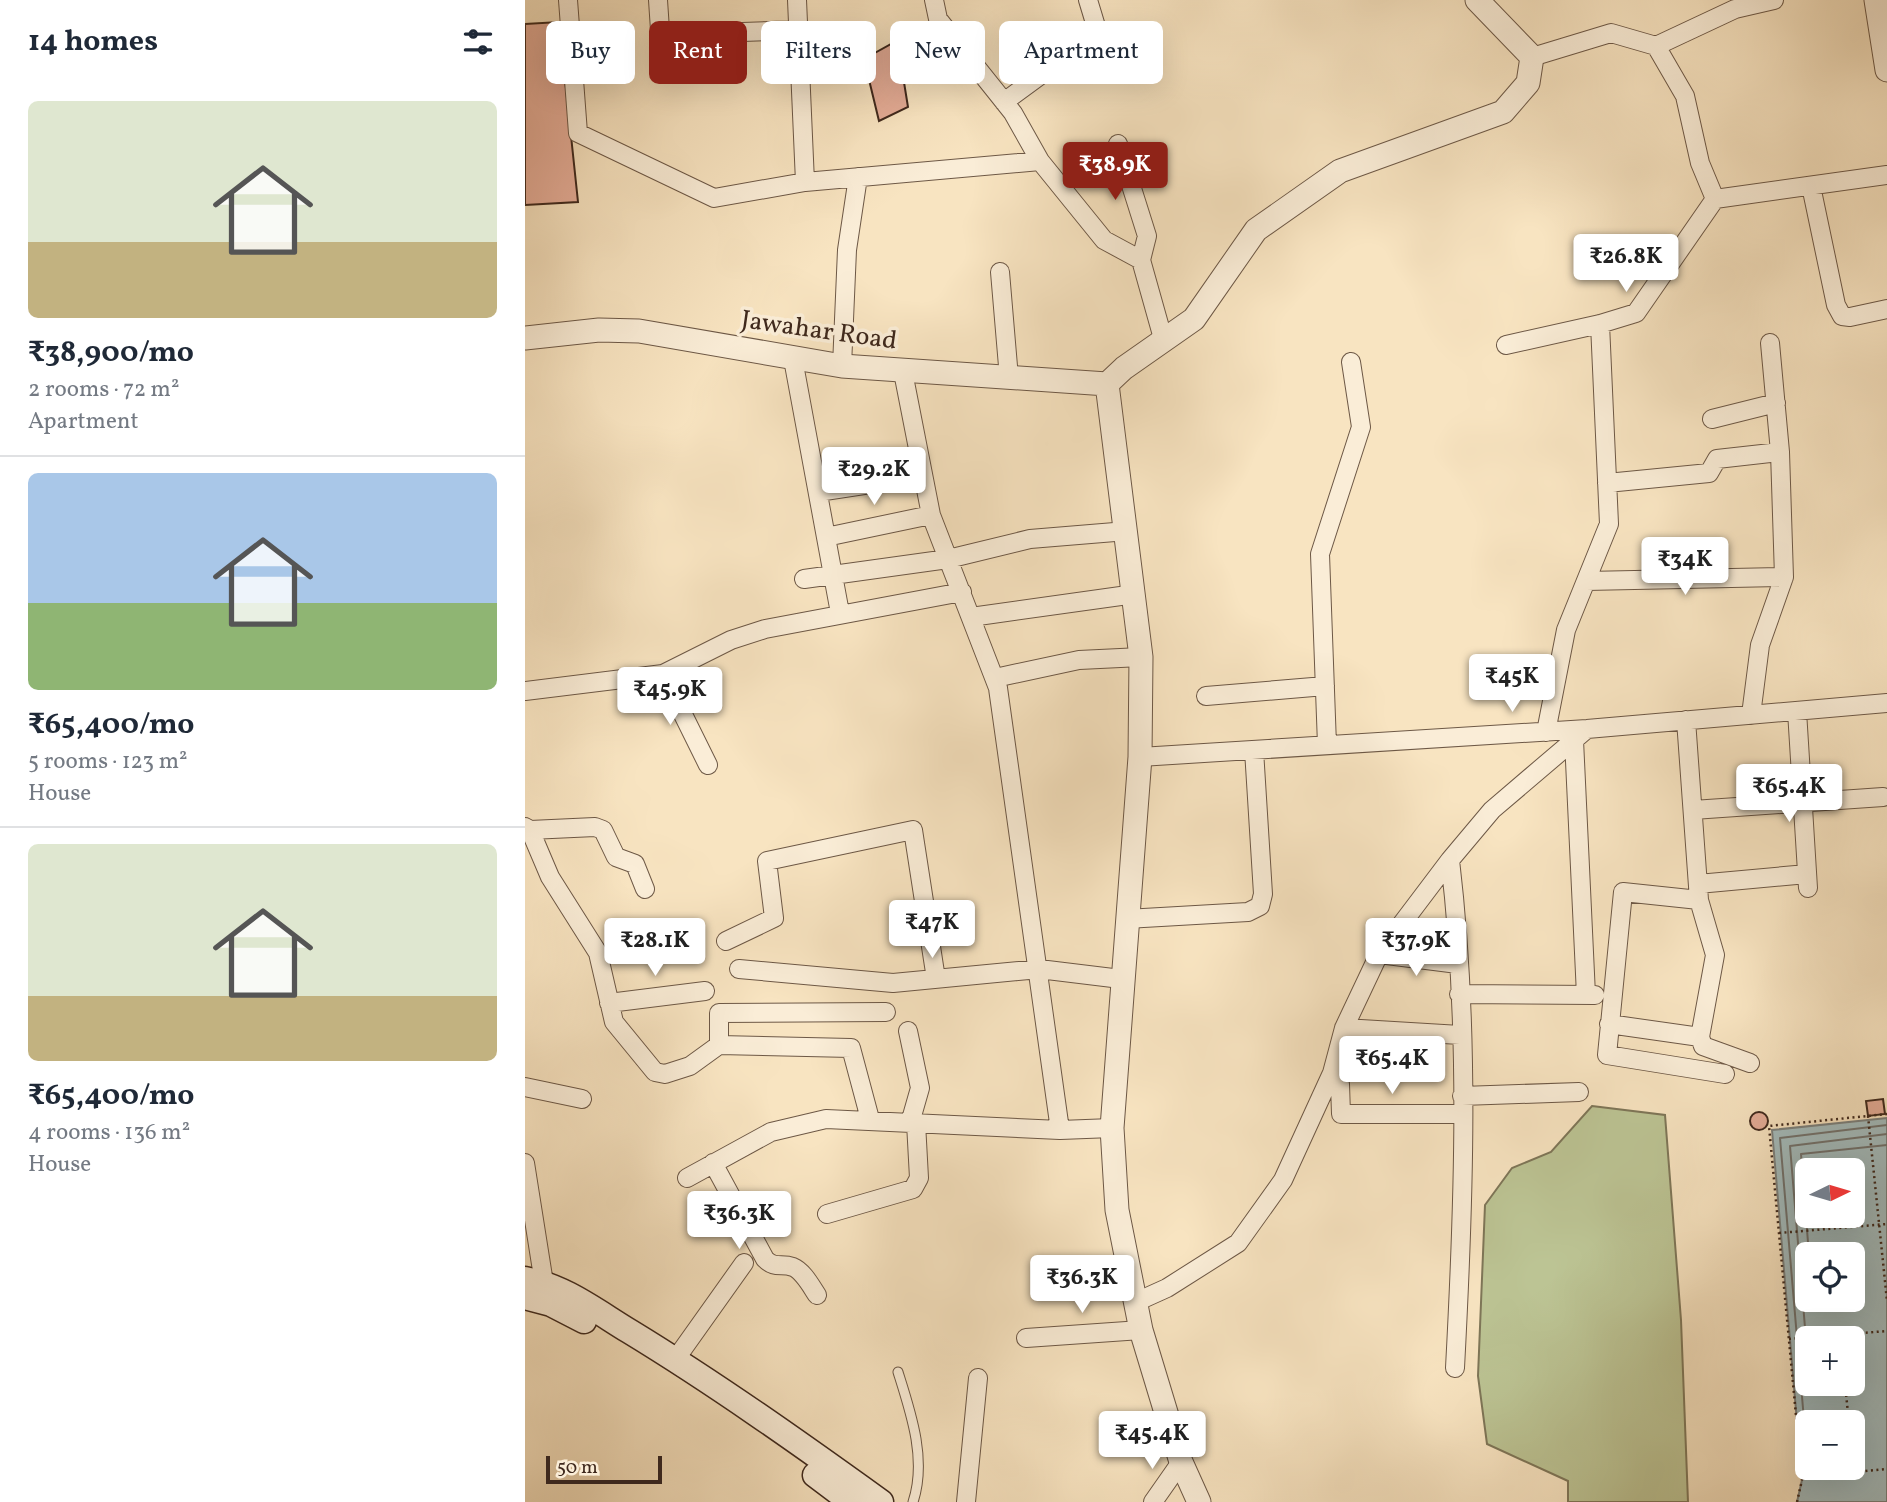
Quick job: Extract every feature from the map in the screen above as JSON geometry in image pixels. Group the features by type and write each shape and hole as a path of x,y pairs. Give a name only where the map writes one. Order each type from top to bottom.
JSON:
{"main road":[{"path":"531,1286 560,1289 675,1360 776,1436 851,1502"},
{"path":"531,1286 571,1314 666,1369 881,1502"}],"street":[{"path":"568,0 577,133 714,198 805,182 1040,161"},
{"path":"658,0 659,21"},
{"path":"797,0 798,21"},
{"path":"934,0 938,19 1004,102 1040,161 1104,240 1140,260"},
{"path":"1004,102 1098,33 1088,0"},
{"path":"1477,0 1532,57"},
{"path":"1532,57 1611,33 1656,46 1735,9 1774,0"},
{"path":"1876,0 1887,70"},
{"path":"1656,46 1685,96 1700,163 1715,199"},
{"path":"1199,1502 1181,1462 1141,1330 1117,1210 1112,1128 1121,979 1140,757 1141,657 1107,384 1124,368 1194,318 1256,230 1340,170 1503,112 1528,83 1532,57"},
{"path":"800,84 805,182"},
{"path":"1118,144 1147,236 1140,260 1164,342"},
{"path":"1506,345 1636,313 1715,199 1887,175"},
{"path":"842,366 846,262 858,177"},
{"path":"1811,186 1836,306 1842,316 1850,317 1887,309"},
{"path":"1000,272 1009,377"},
{"path":"1546,732 1566,630 1609,524 1600,324"},
{"name":"Jawahar Road","path":"525,338 599,330 639,331 842,366 1107,384"},
{"path":"1751,715 1760,645 1784,577 1780,452 1770,343"},
{"path":"793,359 840,613"},
{"path":"1327,745 1321,554 1360,427 1351,362"},
{"path":"903,372 930,515 995,678 1039,968 1060,1130"},
{"path":"1712,419 1776,403"},
{"path":"1607,483 1709,473 1717,459 1780,452"},
{"path":"818,492 923,475"},
{"path":"826,537 930,515"},
{"path":"804,579 949,559 1030,539 1127,531"},
{"path":"1586,581 1784,577"},
{"path":"525,691 663,674 731,640 840,613 962,592"},
{"path":"971,617 1135,594"},
{"path":"995,678 1079,660 1141,657"},
{"path":"663,674 708,765"},
{"path":"1206,696 1325,686"},
{"path":"1140,757 1546,732 1581,735 1686,720 1887,703"},
{"path":"1725,1074 1607,1055 1623,892 1699,892 1807,881 1797,711"},
{"path":"1686,720 1699,892 1715,955 1700,1037 1703,1046 1751,1063"},
{"path":"1136,1301 1167,1288 1238,1243 1283,1180 1332,1073 1344,1028 1379,954 1450,860 1492,810 1581,735"},
{"path":"1581,735 1586,995"},
{"path":"1126,919 1248,912 1260,906 1263,894 1254,750"},
{"path":"1693,810 1882,797"},
{"path":"645,889 635,864 616,857 603,830 595,827 527,828 550,877 598,953 614,1022 655,1072 665,1074 690,1066 719,1045 851,1048 870,1119"},
{"path":"726,941 774,918 767,861 913,831 936,979"},
{"path":"1450,860 1458,964 1465,1174 1455,1367"},
{"path":"1379,954 1458,964"},
{"path":"739,969 893,983 1039,968 1121,979"},
{"path":"609,1003 705,991"},
{"path":"1459,994 1611,995"},
{"path":"719,1045 719,1013 886,1012"},
{"path":"1609,1024 1700,1037"},
{"path":"1344,1028 1460,1035"},
{"path":"827,1214 913,1189 919,1178 913,1123 920,1088 908,1031"},
{"path":"1332,1073 1340,1084 1341,1114 1463,1114"},
{"path":"525,1087 582,1099"},
{"path":"1462,1096 1579,1092"},
{"path":"687,1178 771,1132 798,1123 826,1119 1060,1130 1112,1128"},
{"path":"525,1163 531,1286"},
{"path":"713,1163 765,1259 771,1265 800,1271 817,1294"},
{"path":"675,1360 744,1263"},
{"path":"1026,1338 1141,1330"},
{"path":"966,1502 978,1378"},
{"path":"1153,1502 1181,1462"}],"lane":[{"path":"898,1373 915,1433 918,1475 913,1502"}],"path":[{"path":"1797,1502 1802,1480 1769,1126 1887,1114"},
{"path":"1868,1116 1887,1301"},
{"path":"1778,1233 1887,1224"},
{"path":"1865,1334 1887,1331"},
{"path":"1788,1339 1795,1339"},
{"path":"1865,1471 1887,1469"}],"green space":[{"path":"1592,1106 1665,1115 1681,1320 1688,1502 1568,1502 1568,1481 1487,1444 1478,1376 1485,1205 1512,1168 1551,1152"}],"water":[{"path":"1887,1118 1887,1502 1797,1502 1802,1480 1865,1480 1865,1410 1796,1410 1772,1130"}],"building":[{"path":"546,23 546,84 566,84 578,202 525,205 525,24"},
{"path":"890,45 890,84 904,84 908,107 879,121 870,84 876,84 876,52"},
{"path":"1883,1099 1885,1114 1868,1116 1866,1101"},
{"path":"1759,1112 1765,1115 1768,1121 1765,1127 1759,1130 1753,1127 1750,1121 1753,1115"}]}
